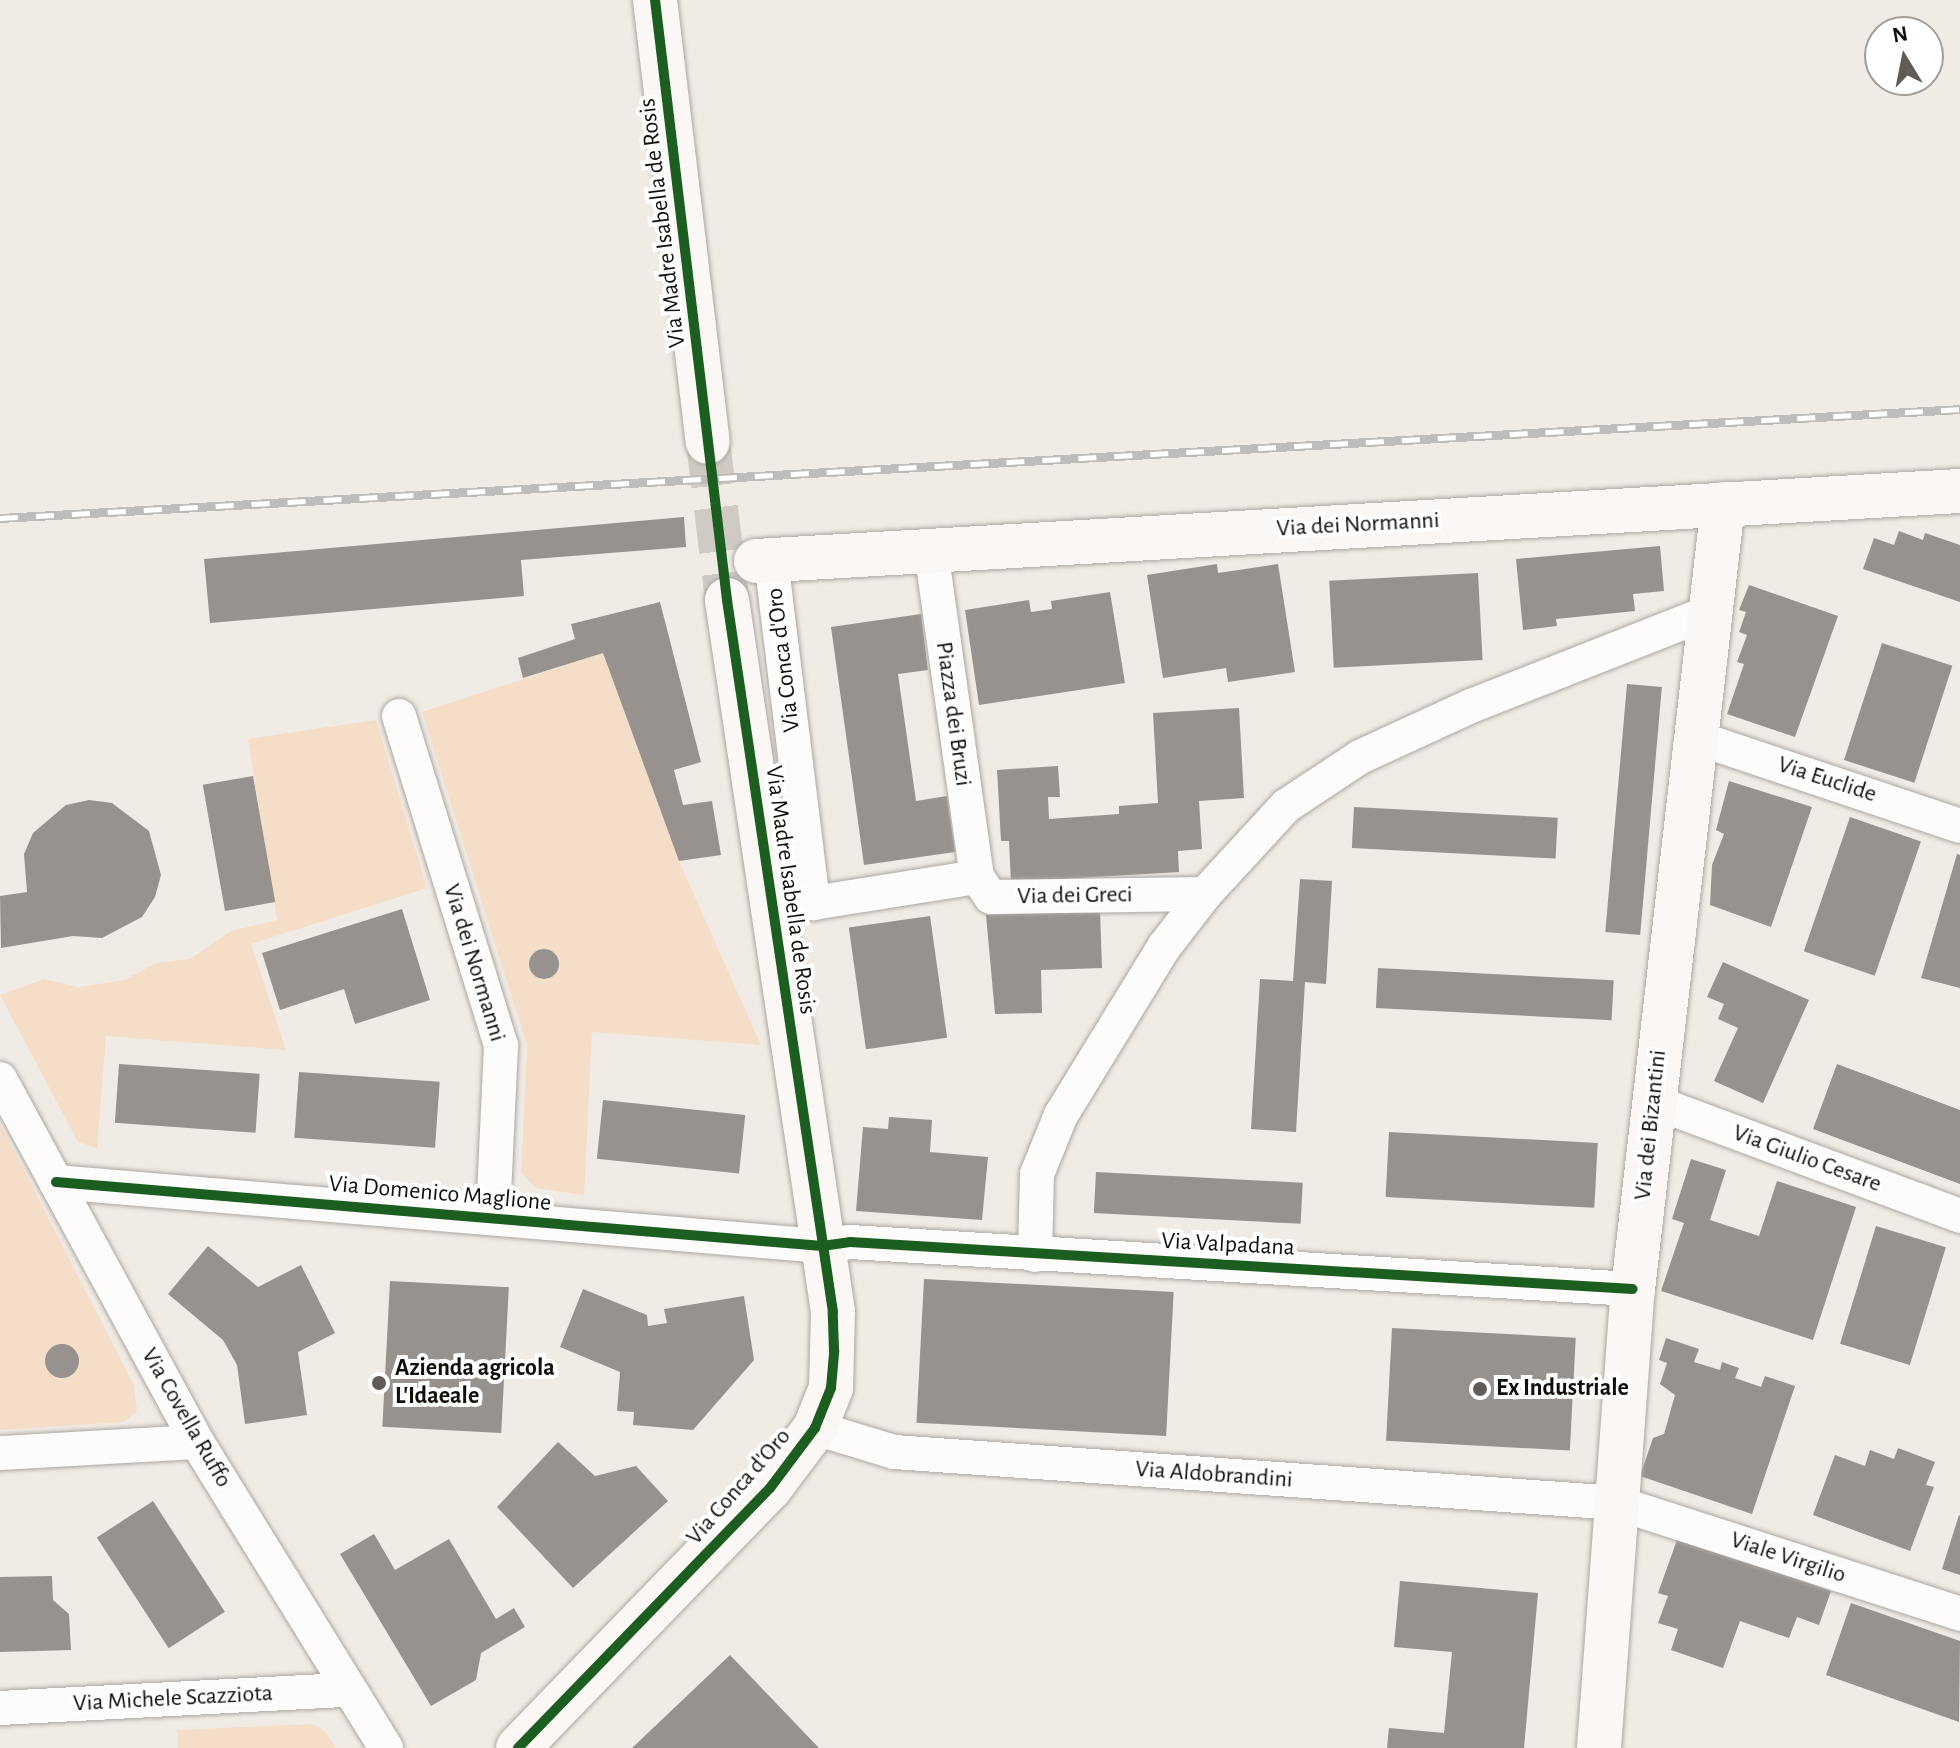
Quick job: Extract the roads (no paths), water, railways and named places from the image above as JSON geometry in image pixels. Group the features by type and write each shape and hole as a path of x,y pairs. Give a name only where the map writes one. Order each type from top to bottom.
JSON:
{"street":[{"name":"Via Madre Isabella de Rosis","path":"655,0 708,442"},
{"name":"Via dei Normanni","path":"764,561 1960,491"},
{"name":"Via dei Bizantini","path":"1599,1748 1633,1289 1723,504"},
{"name":"Piazza dei Bruzi","path":"931,550 977,877"},
{"name":"Via Conca d'Oro","path":"764,561 813,903 977,877"},
{"name":"Via Madre Isabella de Rosis","path":"727,600 812,1186"},
{"path":"1035,1255 1037,1174 1050,1135 1132,995 1205,894 1286,806 1339,769 1471,706 1710,612"},
{"name":"Via dei Normanni","path":"399,716 501,1046 493,1218"},
{"name":"Via Euclide","path":"1694,737 1960,826"},
{"name":"Via dei Greci","path":"977,877 991,897 1205,894"},
{"name":"Via Covella Ruffo","path":"0,1079 197,1442 346,1690 386,1748"},
{"name":"Via Giulio Cesare","path":"1654,1102 1960,1216"},
{"name":"Via Domenico Maglione","path":"56,1182 822,1246"},
{"name":"Via Conca d'Oro","path":"518,1748 716,1547 815,1428 831,1388 834,1350 812,1186"},
{"name":"Via Valpadana","path":"822,1246 850,1242 1633,1289"},
{"name":"Via Aldobrandini","path":"815,1428 894,1452 1617,1503"},
{"path":"0,1453 197,1442"},
{"name":"Viale Virgilio","path":"1617,1503 1960,1614"},
{"name":"Via Michele Scazziota","path":"0,1708 346,1690"}],"tunnel":[{"path":"708,442 727,600"}],"railway":[{"path":"0,518 1960,409"}],"place":[{"name":"Azienda agricola L'Idaeale","path":"379,1383"},
{"name":"Ex Industriale","path":"1480,1389"}]}
